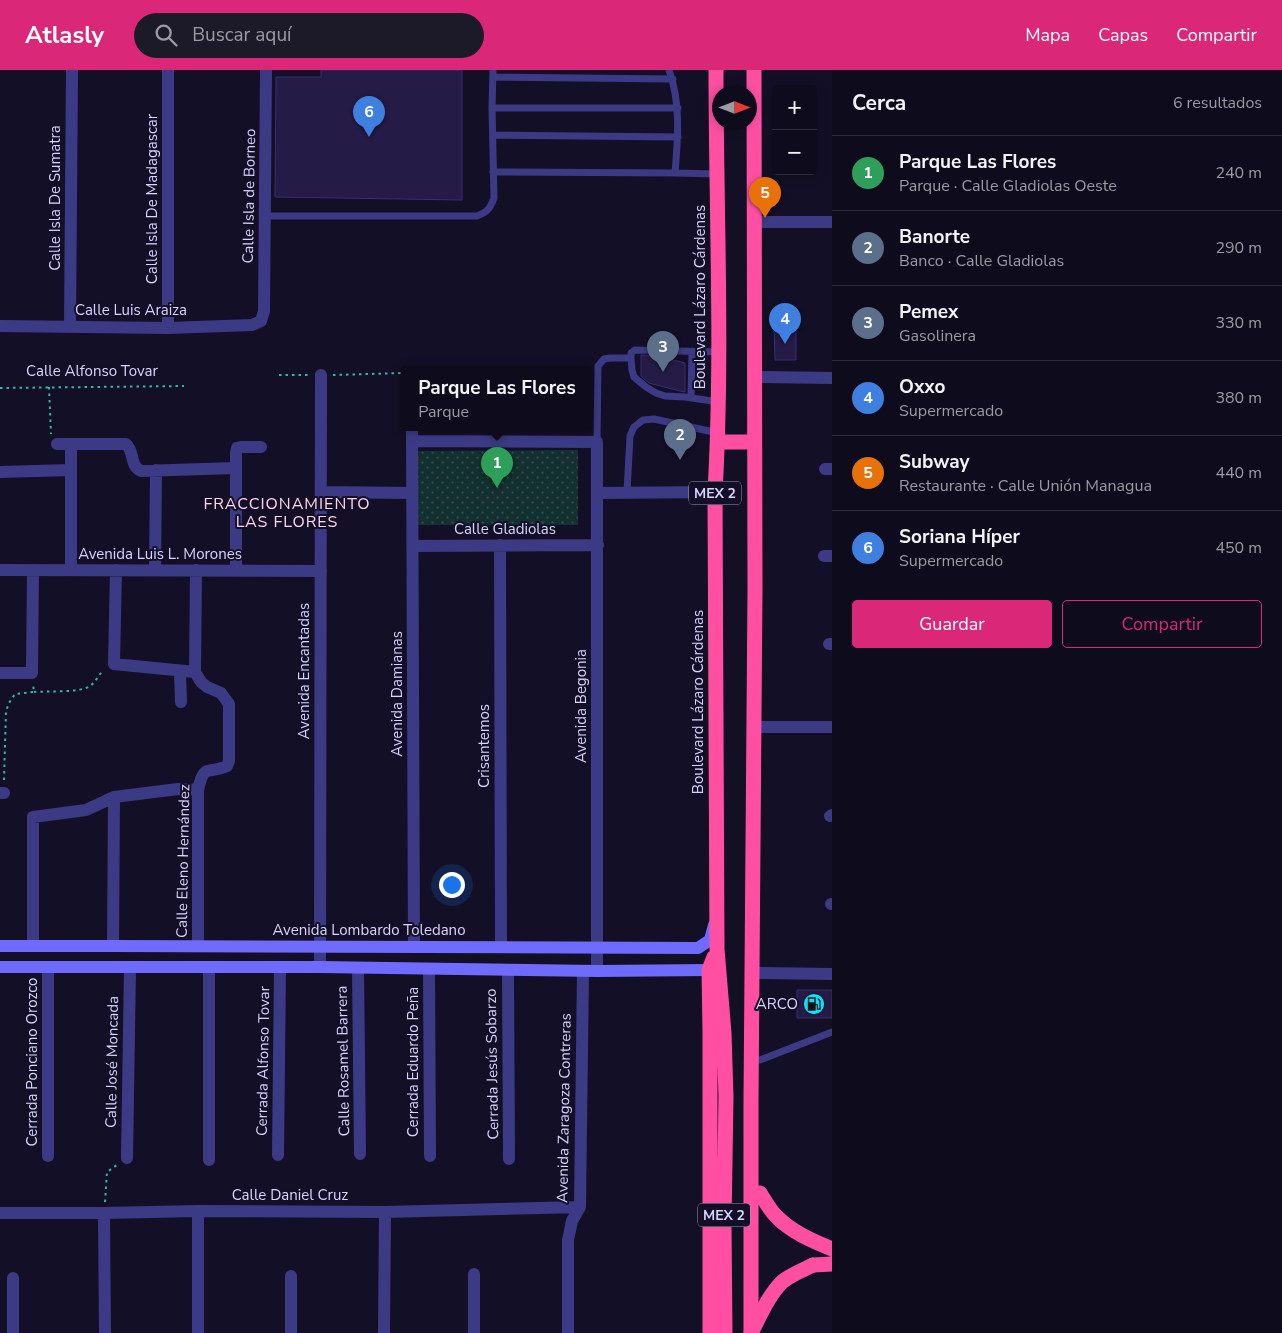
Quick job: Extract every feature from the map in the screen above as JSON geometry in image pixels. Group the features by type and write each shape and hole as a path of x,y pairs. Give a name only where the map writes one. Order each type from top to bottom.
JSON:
{"highway":[{"path":"706,70 715,85"},
{"name":"Boulevard Lázaro Cárdenas","path":"716,70 716,85"},
{"name":"MEX 2","path":"751,1333 756,73"},
{"name":"Boulevard Lázaro Cárdenas","path":"716,130 720,310 715,492 717,949 724,1033 726,1098 725,1333"},
{"path":"718,437 754,442"},
{"path":"753,937 758,973 760,1060 759,1333"},
{"path":"710,1333 709,970 717,949"},
{"path":"760,1193 777,1217 796,1232 832,1248"},
{"path":"751,1333 772,1296 783,1282 813,1265 832,1264"}],"main road":[{"name":"Avenida Lombardo Toledano","path":"2,946 698,948 710,940 717,916"},
{"path":"2,946 2,967 709,970"}],"street":[{"name":"Calle Isla De Sumatra","path":"70,326 72,70"},
{"name":"Calle Isla De Madagascar","path":"168,70 168,328"},
{"name":"Calle Isla de Borneo","path":"261,321 264,311 266,70"},
{"path":"754,222 832,222"},
{"name":"Calle Luis Araiza","path":"0,326 168,328 252,325 261,321"},
{"name":"Avenida Encantadas","path":"320,967 321,375"},
{"path":"755,377 832,378"},
{"name":"Avenida Damianas","path":"412,431 414,947"},
{"path":"413,442 597,442"},
{"name":"Avenida Begonia","path":"597,442 597,971"},
{"path":"57,444 126,444 131,450 134,466 141,471 235,468"},
{"path":"71,445 71,570"},
{"path":"236,570 235,468 237,448 261,447"},
{"path":"0,472 71,470"},
{"path":"155,570 156,470"},
{"path":"322,492 412,493"},
{"path":"597,492 715,492"},
{"name":"Crisantemos","path":"500,545 501,947"},
{"name":"Calle Gladiolas","path":"413,546 598,545"},
{"name":"Avenida Luis L. Morones","path":"0,570 320,571"},
{"path":"0,672 32,673 33,570"},
{"path":"116,570 114,664 180,672 196,672 196,570"},
{"path":"180,672 181,702"},
{"name":"Calle Eleno Hernández","path":"196,672 201,682 221,693 229,704 229,761 227,766 223,768 204,773 200,778 198,790 198,946"},
{"path":"754,727 832,727"},
{"path":"33,946 33,817 86,810 114,797 178,789 198,790"},
{"path":"113,946 114,797"},
{"path":"209,967 210,1160"},
{"name":"Cerrada Alfonso Tovar","path":"278,1155 280,967"},
{"name":"Cerrada Ponciano Orozco","path":"48,968 48,1156"},
{"name":"Calle José Moncada","path":"127,1158 130,968"},
{"name":"Calle Rosamel Barrera","path":"358,968 360,1154"},
{"name":"Cerrada Eduardo Peña","path":"429,969 430,1156"},
{"name":"Cerrada Jesús Sobarzo","path":"508,970 509,1159"},
{"name":"Avenida Zaragoza Contreras","path":"568,1333 568,1240 572,1221 580,1207 582,970"},
{"path":"758,973 832,974"},
{"name":"Calle Daniel Cruz","path":"0,1213 385,1212 580,1207"},
{"path":"198,1211 198,1333"},
{"path":"384,1333 385,1212"},
{"path":"104,1213 105,1333"},
{"path":"474,1274 474,1333"},
{"path":"291,1276 291,1333"},
{"path":"13,1278 13,1333"}],"lane":[{"path":"669,70 678,108 675,173"},
{"path":"265,216 477,216 486,213 491,207 494,198 493,73 672,79"},
{"path":"492,108 678,108"},
{"path":"492,135 678,137"},
{"path":"493,172 716,174"},
{"path":"718,402 665,396 646,387 634,377 631,353 635,350 719,352"},
{"path":"691,398 692,352"},
{"path":"597,442 598,366 604,359 631,358"},
{"path":"627,492 630,436 634,427 642,420 661,420 718,437"},
{"path":"760,1060 832,1032"}],"path":[{"path":"279,375 401,373"},
{"name":"Calle Alfonso Tovar","path":"0,388 184,386"},
{"path":"49,387 51,434 53,441 57,444"},
{"path":"2,793 6,711 11,698 15,694 88,688 100,674 114,664"},
{"path":"32,673 34,692"},
{"path":"104,1213 107,1172 127,1158"}],"green space":[{"path":"578,450 578,525 417,525 417,451"}],"building":[{"path":"321,70 462,70 462,200 275,197 276,77 321,77"},
{"path":"774,327 796,327 796,360 775,360"},
{"path":"641,355 658,356 685,363 685,392 649,383 641,376"},
{"name":"ARCO","path":"797,990 832,990 832,1018 797,1018"}],"place":[{"name":"Soriana Híper","path":"369,137"},
{"name":"Subway","path":"765,218"},
{"name":"Oxxo","path":"785,344"},
{"name":"Pemex","path":"663,372"},
{"name":"Banorte","path":"680,460"},
{"name":"Parque Las Flores","path":"497,488"},
{"name":"ARCO","path":"814,1004"}],"district":[{"name":"FRACCIONAMIENTO LAS FLORES","path":"287,513"}]}
